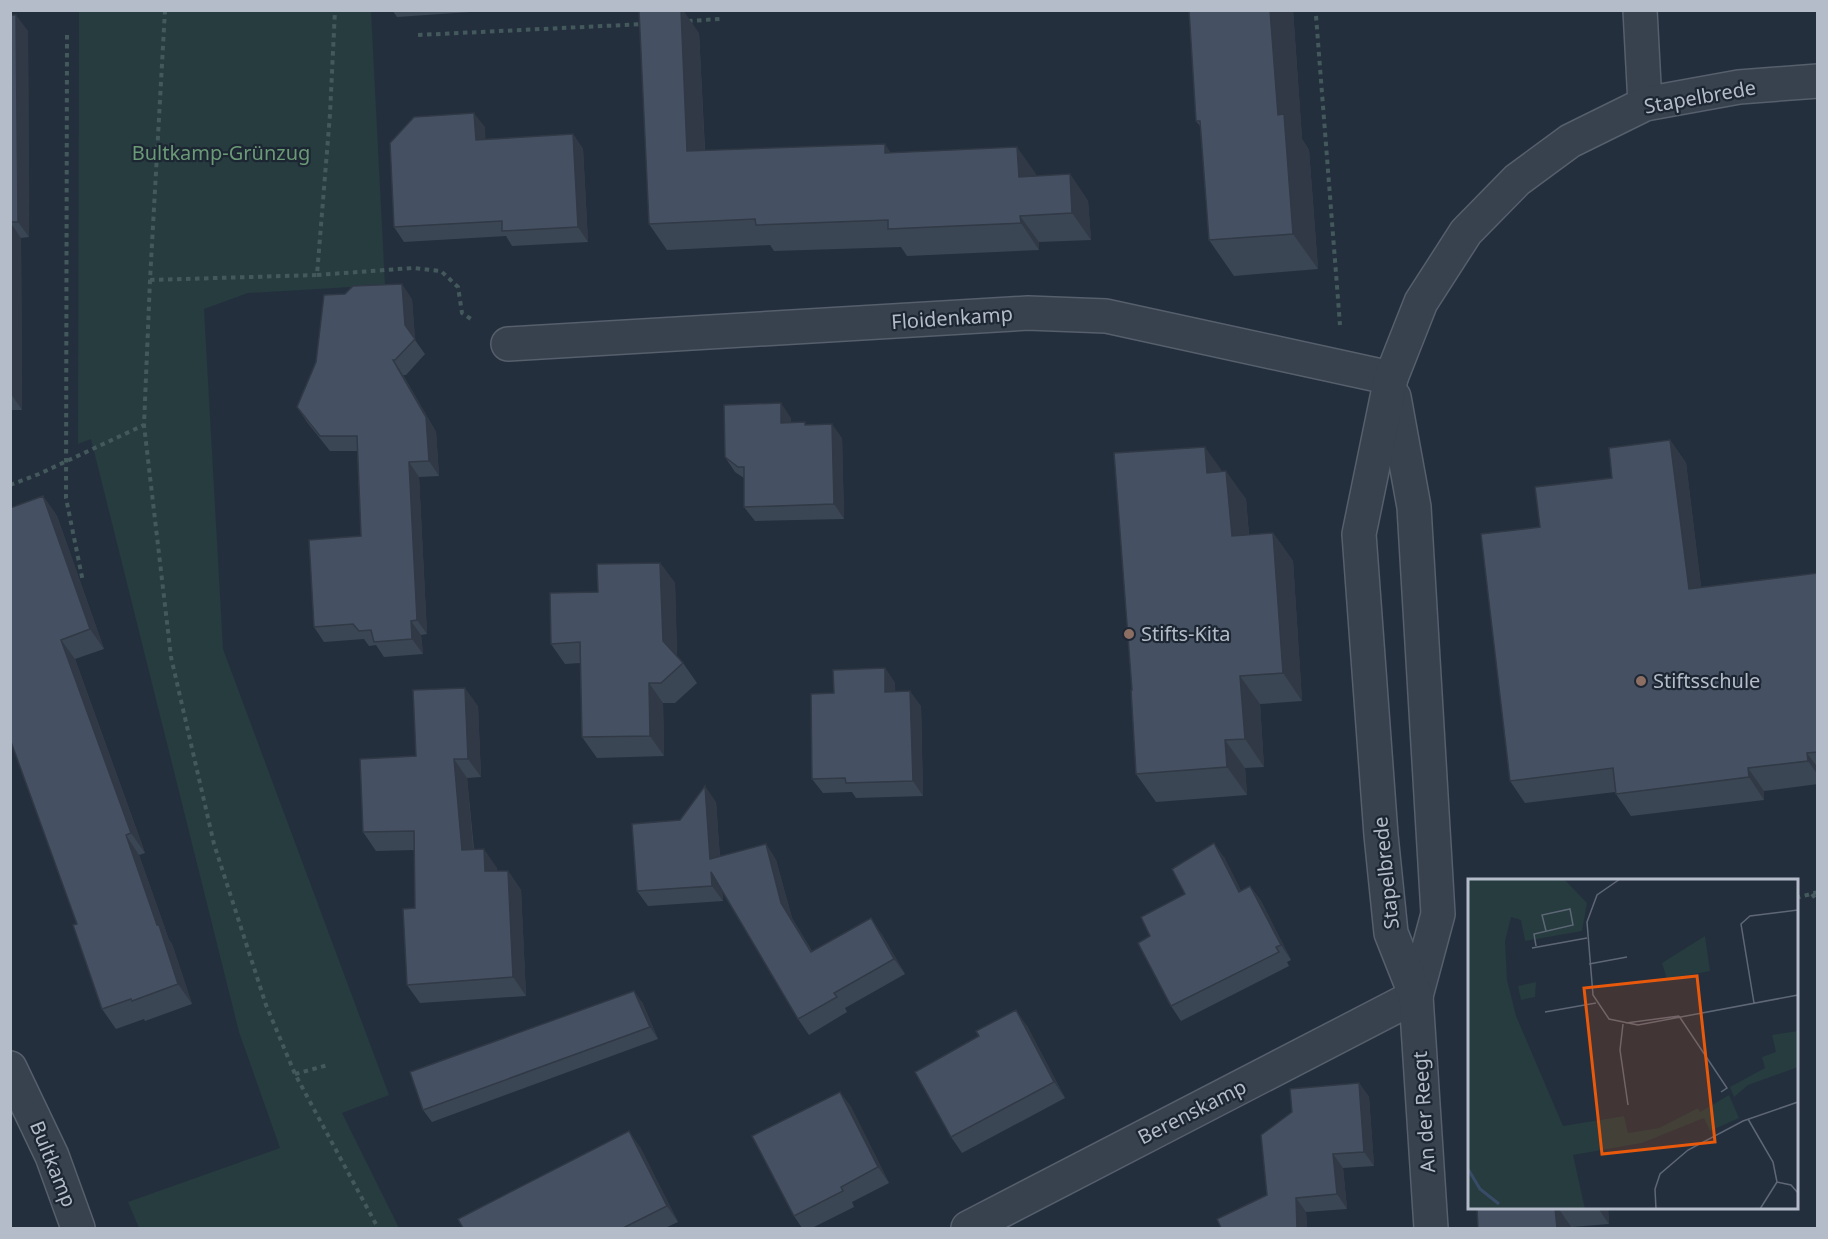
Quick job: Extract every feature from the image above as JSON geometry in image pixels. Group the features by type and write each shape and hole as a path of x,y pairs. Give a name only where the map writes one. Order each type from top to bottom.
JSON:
{"street":[{"path":"1640,10 1645,104"},
{"name":"Stapelbrede","path":"1416,996 1391,933 1381,835 1359,534 1391,378 1421,302 1466,232 1516,180 1570,141 1645,104 1738,87 1818,81"},
{"name":"Floidenkamp","path":"508,344 1039,314 1106,316 1391,378"},
{"name":"Stapelbrede","path":"1391,378 1414,507 1438,914 1416,996"},
{"name":"Berenskamp","path":"968,1228 1416,996"},
{"name":"An der Reegt","path":"1416,996 1431,1228"},
{"name":"Bultkamp","path":"10,1068 52,1156 78,1228"}],"path":[{"path":"165,10 144,425 171,657 214,844 266,1005 295,1074 378,1228"},
{"path":"317,275 330,114 335,10"},
{"path":"1316,16 1344,368"},
{"path":"686,21 720,19"},
{"path":"418,35 652,23"},
{"path":"67,36 66,498 82,582"},
{"path":"150,279 317,275 413,268 441,271 458,287 462,313 508,344"},
{"path":"10,484 39,474 144,425"},
{"path":"1798,898 1818,892"},
{"path":"1812,894 1818,902"},
{"path":"295,1074 328,1065"}],"green space":[{"name":"Bultkamp-Grünzug","path":"79,11 371,11 385,285 248,293 204,309 223,649 389,1095 342,1113 399,1228 139,1228 128,1202 280,1148 239,1032 91,439 78,444"}],"building":[{"path":"639,10 681,10 687,151 885,144 885,153 1017,147 1019,177 1070,174 1072,213 1020,216 1021,223 888,229 888,220 756,225 755,219 649,224"},
{"path":"1189,10 1270,10 1278,115 1284,114 1293,234 1209,240 1200,121 1196,121"},
{"path":"10,15 16,15 18,222 10,222"},
{"path":"474,113 476,140 573,134 578,227 502,231 502,221 394,227 390,143 414,117"},
{"path":"10,273 11,394 10,394"},
{"path":"402,284 405,325 415,339 393,360 426,417 429,461 409,462 417,620 411,621 412,639 374,642 371,630 359,631 353,624 314,627 309,540 361,536 357,436 320,436 297,407 316,362 324,295 345,294 353,286"},
{"path":"781,403 781,423 832,424 834,504 744,507 744,467 738,467 725,457 724,405"},
{"path":"1670,440 1689,589 1818,573 1818,752 1807,753 1808,761 1748,768 1749,777 1616,794 1613,768 1510,781 1481,534 1540,527 1535,487 1612,478 1609,448"},
{"path":"1205,447 1207,473 1226,471 1232,536 1273,533 1283,673 1240,676 1245,739 1225,740 1227,767 1136,774 1114,453"},
{"path":"43,496 90,629 61,640 131,833 126,835 178,984 102,1009 73,925 77,924 10,739 10,508"},
{"path":"660,563 663,641 683,663 661,683 649,683 650,736 582,737 580,642 551,644 550,593 598,592 597,564"},
{"path":"885,668 885,692 910,691 913,781 846,783 845,778 812,779 811,694 834,693 833,670"},
{"path":"465,688 468,759 454,759 462,850 484,849 485,871 508,871 513,977 407,985 403,909 415,908 414,831 363,832 360,759 416,756 413,690"},
{"path":"705,786 710,859 766,844 781,903 811,952 871,918 894,959 834,993 837,997 798,1019 711,872 712,886 637,891 632,824 680,820"},
{"path":"1214,843 1239,892 1250,886 1281,945 1276,947 1279,952 1171,1006 1138,943 1150,936 1141,917 1185,894 1172,869"},
{"path":"634,991 650,1027 423,1110 410,1072"},
{"path":"1016,1010 1054,1082 951,1137 915,1072 979,1036 976,1031"},
{"path":"1359,1083 1364,1152 1333,1154 1337,1194 1296,1198 1297,1228 1221,1228 1217,1219 1267,1195 1261,1135 1292,1112 1290,1089"},
{"path":"840,1092 878,1167 841,1187 843,1191 794,1216 752,1136"},
{"path":"629,1131 667,1206 623,1228 463,1228 458,1219"},
{"path":"1477,1209 1555,1209 1557,1228 1478,1228"}],"place":[{"name":"Stifts-Kita","path":"1129,634"},
{"name":"Stiftsschule","path":"1641,681"}]}
